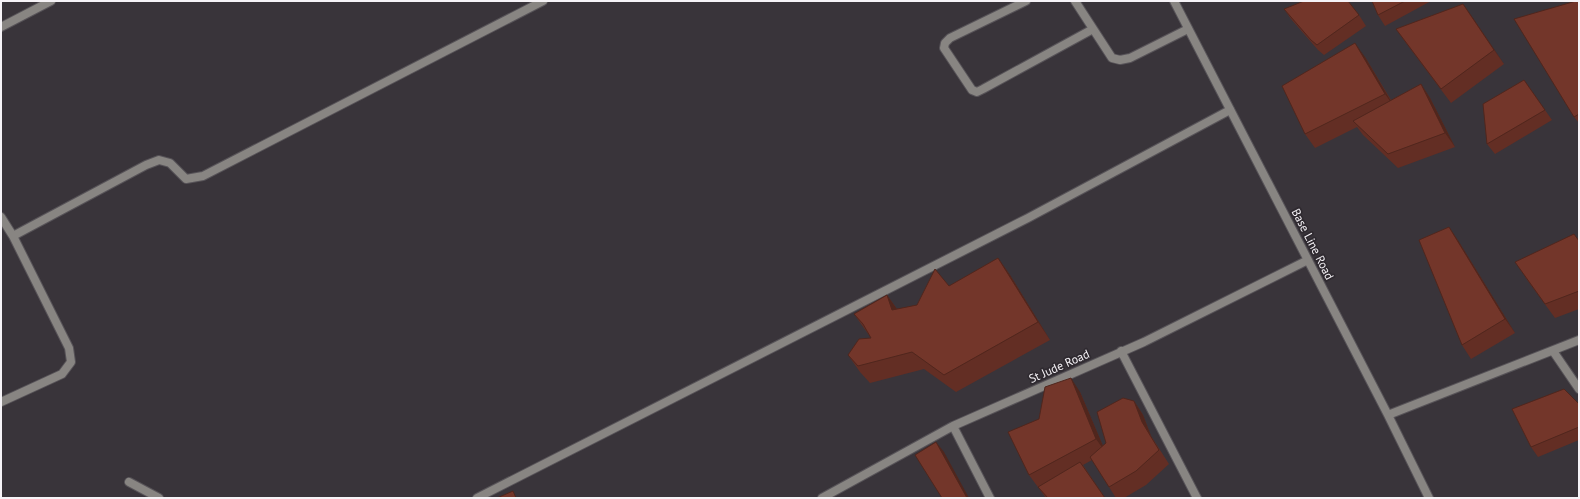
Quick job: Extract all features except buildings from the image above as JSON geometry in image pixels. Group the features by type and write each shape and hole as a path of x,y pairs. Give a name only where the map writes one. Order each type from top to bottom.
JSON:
{"street":[{"path":"2,25 51,1"},
{"path":"13,236 146,165 159,160 170,164 186,179 203,176 543,1"},
{"path":"1026,1 950,38 945,43 944,48 972,90 977,92 983,90 1093,29"},
{"path":"1075,1 1112,58 1120,60 1130,58 1188,29"},
{"name":"Base Line Road","path":"1174,1 1388,415 1429,498"},
{"path":"477,498 1028,218 1230,110"},
{"path":"1,217 13,236 69,348 71,362 62,374 1,402"},
{"name":"St Jude Road","path":"822,498 953,426 1144,342 1308,260"},
{"path":"1388,415 1579,340"},
{"path":"1553,350 1579,389"},
{"path":"1121,351 1197,498"},
{"path":"953,426 990,498"},
{"path":"129,482 159,498"}]}
